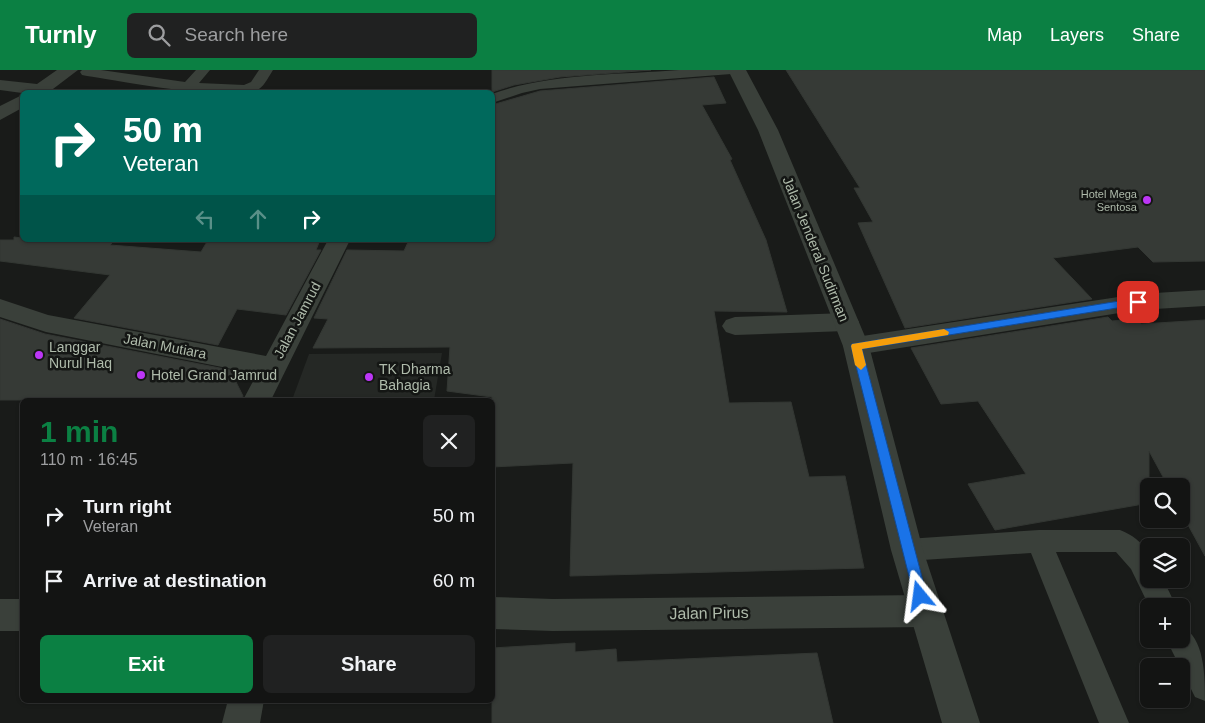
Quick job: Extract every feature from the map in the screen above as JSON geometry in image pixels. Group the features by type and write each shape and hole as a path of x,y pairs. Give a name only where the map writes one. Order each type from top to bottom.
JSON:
{"street":[{"path":"41,90 69,70"},
{"name":"Jalan Jenderal Sudirman","path":"737,70 768,130 856,346 907,550 961,723"},
{"path":"0,85 33,90"},
{"path":"0,114 20,102"},
{"name":"Jalan Jamrud","path":"258,398 272,367 338,242"},
{"path":"856,346 1138,302 1205,298"},
{"name":"Jalan Mutiara","path":"0,308 46,323 272,367"},
{"path":"735,326 846,322"},
{"name":"Jalan Pirus","path":"495,613 553,615 925,611"},
{"path":"0,615 20,614"},
{"path":"241,723 245,703"}],"lane":[{"path":"188,87 203,70"},
{"path":"87,72 188,87 252,88 266,70"},
{"path":"495,98 540,85 731,70"},
{"path":"907,550 1039,541 1120,541 1129,546 1135,555 1158,598"},
{"path":"1039,541 1114,723"},
{"path":"1185,648 1205,687"}],"shaded area":[{"name":"TK Dharma Bahagia","path":"442,353 434,398 293,398 309,354"}],"building":[{"path":"492,70 651,70 560,77 514,85 495,91 492,90"},
{"path":"786,70 1205,70 1205,261 1153,262 1138,247 1053,258 1092,299 905,328 858,223 873,222 854,188 860,188"},
{"path":"714,77 726,103 702,105 732,159 730,160 766,240 787,312 714,311 729,403 791,402 809,477 845,476 864,568 570,576 573,463 495,467 495,398 447,391 450,347 313,348 328,319 314,318 347,250 404,251 408,242 495,242 495,104 540,91"},
{"path":"14,237 20,238 20,242 113,242 110,245 201,252 207,242 319,242 316,250 321,250 286,315 237,309 218,345 74,318 110,275 0,261 0,240 14,240"},
{"path":"1108,317 1112,321 1136,319 1141,324 1205,320 1205,556 1190,528 1190,478 1164,478 1149,451 1149,478 1140,478 1140,505 995,530 968,484 1026,474 978,401 941,404 911,348"},
{"name":"Hotel Grand Jamrud","path":"0,319 45,334 230,370 243,396 242,398 20,398 20,400 0,400"},
{"path":"575,643 575,652 616,649 617,662 817,653 833,723 492,723 492,703 495,703 495,648"}],"slow traffic":[{"path":"861,365 856,346 944,332"}],"place":[{"name":"Hotel Mega Sentosa","path":"1147,200"},
{"name":"Langgar Nurul Haq","path":"39,355"},
{"name":"Hotel Grand Jamrud","path":"141,375"},
{"name":"TK Dharma Bahagia","path":"369,377"}],"route":[{"path":"920,596 856,346 1138,302"}]}
